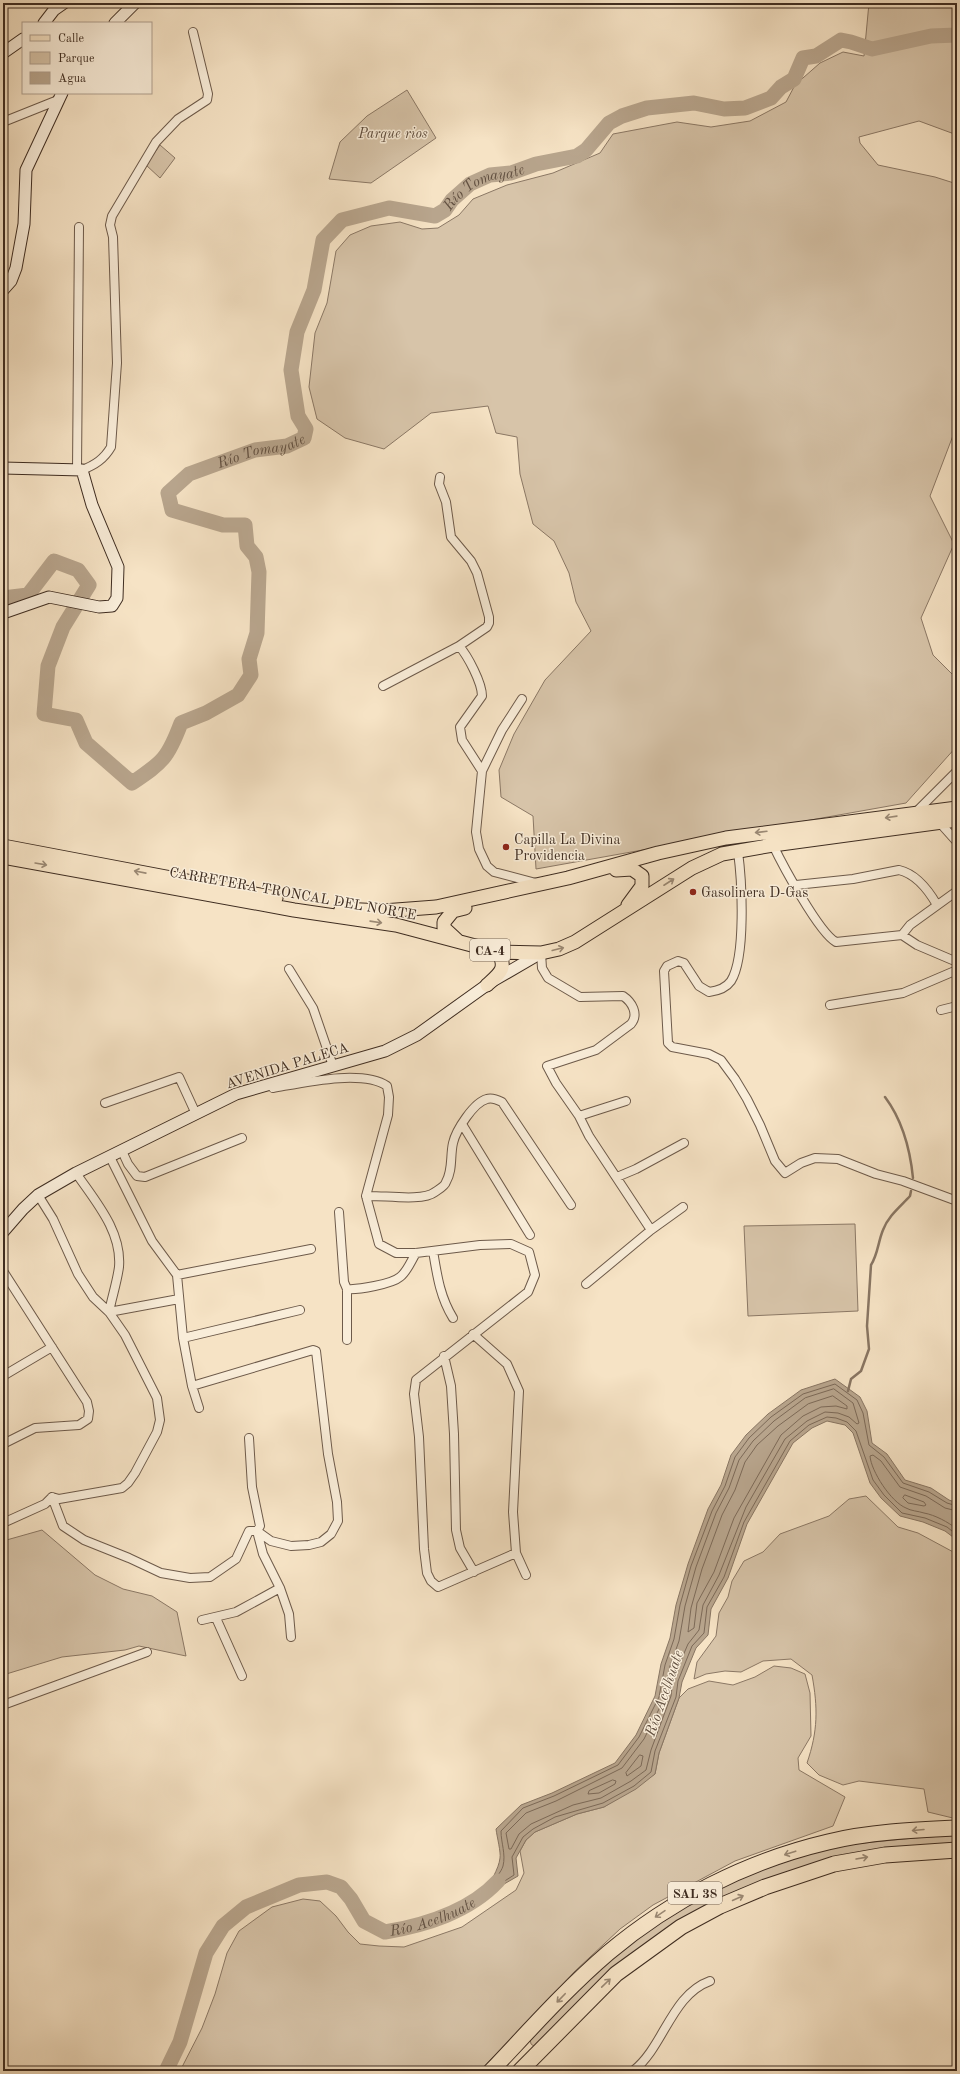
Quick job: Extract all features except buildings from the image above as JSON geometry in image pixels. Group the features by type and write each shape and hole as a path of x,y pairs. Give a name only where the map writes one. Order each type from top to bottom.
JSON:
{"highway":[{"name":"SAL 38","path":"491,2071 573,1986 608,1953 664,1911 694,1894 768,1860 829,1842 892,1833 957,1828"},
{"name":"SAL 38","path":"519,2071 616,1974 671,1934 720,1906 765,1887 834,1864 885,1855 957,1850"},
{"path":"526,2034 524,2040 527,2048 535,2051 542,2049"},
{"path":"501,2060 512,2062 519,2071"}],"main road":[{"path":"45,22 54,10 64,3"},
{"path":"116,22 135,3"},
{"path":"3,53 22,41"},
{"path":"3,290 11,281 16,268 24,224 26,170 60,96"},
{"path":"3,468 80,470 92,505 118,567 118,586 115,603 108,607 99,607 49,598 3,613"},
{"name":"CARRETERA TRONCAL DEL NORTE","path":"3,846 304,904 349,910 383,911 436,907 568,878 658,853 750,833 957,808"},
{"name":"CARRETERA TRONCAL DEL NORTE","path":"3,857 294,910 396,925 498,952 541,953 567,946 692,868 722,854 773,845 957,820"},
{"path":"589,872 626,869 640,873 643,878 642,886 622,913"},
{"path":"458,942 444,928 445,918 453,911 524,893 568,878"},
{"path":"487,985 503,968 502,960 498,952"},
{"name":"AVENIDA PALECA","path":"3,1232 23,1209 38,1195 76,1173 236,1094 385,1051 417,1035 487,985 541,953"}],"street":[{"path":"79,227 80,470 92,466 105,458 111,447 117,363 113,237 110,225 112,216 156,142 178,119 207,100 208,94 193,32"},
{"path":"3,122 60,96"},
{"path":"383,686 459,646 487,627 489,623 489,617 477,573 471,561 451,537 446,502 439,484 440,477"},
{"path":"459,646 475,673 482,691 482,696 460,727 462,740 482,771"},
{"path":"522,699 502,730 482,771 476,832 479,849 487,866 494,872 540,884"},
{"path":"913,814 957,771"},
{"path":"940,823 957,842"},
{"path":"773,845 826,934 836,942 902,935 917,945 957,962"},
{"path":"738,852 741,874 742,912 737,961 731,981 717,991 709,992 700,986 684,963 678,961 667,966 664,971 668,1043 672,1047 708,1054 721,1060 747,1099 775,1161 785,1173 801,1163 816,1158 838,1160 876,1174 903,1180 957,1201"},
{"path":"796,885 853,879 899,870 918,880 937,905"},
{"path":"902,935 910,925 957,891"},
{"path":"541,953 542,968 548,978 558,986 580,998 623,996 628,999 636,1014 635,1020 631,1024 596,1050 547,1066 556,1083 579,1116 589,1136 650,1230"},
{"path":"289,968 313,1008 333,1066"},
{"path":"830,1005 902,993 957,970"},
{"path":"941,1010 957,1006"},
{"path":"105,1103 179,1077 196,1114"},
{"path":"236,1094 285,1086 353,1078 378,1080 387,1086 389,1097 388,1115 366,1196 379,1244 396,1253 416,1253 480,1245 511,1244 528,1252 535,1275 528,1292 444,1356 416,1380 414,1394 419,1436 424,1549 427,1573 431,1581 438,1587 516,1553"},
{"path":"366,1196 422,1197 434,1193 446,1183 453,1157 453,1144 462,1124 470,1111 487,1098 502,1102 571,1205"},
{"path":"579,1116 626,1101"},
{"path":"462,1124 530,1235"},
{"path":"122,1151 128,1164 137,1176 145,1177 242,1138"},
{"path":"617,1177 636,1169 684,1143"},
{"path":"110,1157 152,1241 177,1275 183,1338 192,1386 199,1408"},
{"path":"76,1173 108,1219 118,1246 119,1265 109,1312"},
{"path":"38,1195 53,1219 78,1274 93,1297 109,1312 125,1335 157,1398 160,1420 157,1432 135,1473 128,1483 122,1488 59,1499 52,1497"},
{"path":"586,1284 650,1230 684,1206"},
{"path":"339,1212 344,1282 347,1289 346,1340"},
{"path":"177,1275 311,1249"},
{"path":"433,1251 441,1295 444,1304 453,1318"},
{"path":"347,1289 355,1289 397,1280 406,1271 416,1253"},
{"path":"3,1272 87,1402 89,1410 88,1419 79,1426 35,1428 3,1444"},
{"path":"109,1312 179,1299"},
{"path":"183,1338 300,1310"},
{"path":"473,1334 507,1364 519,1391 513,1512 516,1553 526,1575"},
{"path":"3,1376 52,1347"},
{"path":"52,1497 63,1526 84,1540 161,1573 190,1578 210,1577 236,1559 249,1531 257,1531 271,1541 291,1546 309,1545 321,1542 331,1534 338,1521 337,1502 318,1376 318,1354 313,1350 192,1386"},
{"path":"444,1356 451,1386 454,1434 456,1530 460,1548 474,1572"},
{"path":"249,1438 252,1487 260,1526 257,1531 263,1554 280,1588 289,1614 291,1637"},
{"path":"3,1524 46,1504 52,1497"},
{"path":"202,1620 216,1618 236,1612 280,1588"},
{"path":"216,1618 242,1676"},
{"path":"3,1705 147,1652"},
{"path":"633,2071 652,2051 679,2006 702,1984 710,1981"}],"green space":[{"path":"869,3 957,3 957,135 919,121 859,137 860,143 878,165 935,177 957,184 957,324 953,331 957,346 957,425 930,496 954,544 921,618 933,655 957,679 957,746 906,803 536,869 533,816 501,797 499,770 514,734 545,680 591,631 576,602 569,573 554,541 533,524 520,474 517,437 496,433 488,406 431,413 384,449 345,438 317,419 309,387 315,333 327,303 336,251 350,235 371,226 400,222 422,229 438,228 459,215 473,199 507,185 553,173 600,153 613,134 677,122 711,127 750,121 786,102 795,85 820,63 843,52 864,56"},
{"name":"Parque rios","path":"407,90 436,138 371,183 329,179 340,142 367,116"},
{"path":"160,145 175,158 160,178 146,165"},
{"path":"855,1224 858,1311 748,1316 744,1226"},
{"path":"866,1496 898,1527 918,1533 957,1554 957,1819 928,1812 924,1789 859,1781 843,1785 819,1775 807,1763 811,1751 816,1719 812,1675 791,1659 763,1661 741,1672 725,1671 706,1674 694,1679 697,1662 716,1636 719,1613 728,1597 732,1581 744,1561 763,1552 780,1534 829,1516 849,1499"},
{"path":"42,1530 95,1575 123,1589 152,1596 177,1612 186,1656 139,1646 125,1650 62,1657 3,1675 3,1541"},
{"path":"774,1666 791,1668 805,1674 810,1693 811,1736 798,1758 799,1770 845,1797 833,1826 735,1861 653,1905 620,1929 574,1972 516,2035 479,2071 180,2071 202,2028 215,1994 227,1953 239,1931 272,1907 303,1899 320,1901 336,1916 348,1932 360,1944 379,1946 404,1947 462,1927 516,1890 524,1873 520,1851 526,1840 535,1832 577,1814 604,1807 655,1774 659,1753 679,1698 688,1689 709,1681 733,1685 755,1677"},
{"path":"957,1835 957,1847 926,1848 717,1902 535,2047 531,2044 530,2039 598,1969 652,1926 701,1896 778,1862 834,1846"}],"water":[{"path":"835,1379 860,1397 867,1411 872,1443 887,1454 905,1480 931,1488 949,1500 957,1503 957,1540 945,1531 923,1522 900,1516 881,1498 870,1483 853,1433 845,1425 827,1421 812,1428 793,1443 747,1524 728,1578 711,1609 708,1635 696,1648 682,1682 679,1698 659,1753 655,1774 636,1789 604,1807 577,1814 535,1832 526,1840 516,1858 518,1876 485,1895 498,1867 500,1858 496,1829 521,1805 552,1793 615,1763 636,1735 655,1696 661,1664 670,1638 676,1605 688,1564 708,1509 721,1485 731,1455 746,1435 768,1414 801,1390"}],"waterway":[{"name":"Río Tomayate","path":"3,598 28,595 54,561 78,570 89,585 63,627 48,666 44,714 76,720 86,743 132,783 158,764 168,752 181,723 206,713 238,695 251,675 249,659 257,633 259,572 256,557 247,546 245,525 223,525 172,510 168,493 189,474 255,450 287,446 304,438 306,429 298,416 291,370 297,332 314,290 323,240 342,220 389,208 435,216 445,210 452,200 470,184 490,175 511,173 536,164 577,156 586,150 609,123 622,116 647,108 694,103 724,109 745,108 771,98 781,87 794,79 803,58 816,56 841,40 872,49 931,36 957,35"},
{"path":"885,1097 897,1116 905,1135 913,1178"},
{"path":"848,1391 851,1379 861,1371 869,1349 867,1326 871,1265 885,1225 891,1216 910,1196 911,1191"},
{"name":"Río Acelhuate","path":"166,2071 180,2042 206,1953 223,1926 246,1907 299,1885 327,1882 341,1887 351,1899 364,1921 385,1932 446,1916 474,1901 498,1881"}],"place":[{"name":"Capilla La Divina Providencia","path":"506,847"},
{"name":"Gasolinera D-Gas","path":"693,892"}]}
